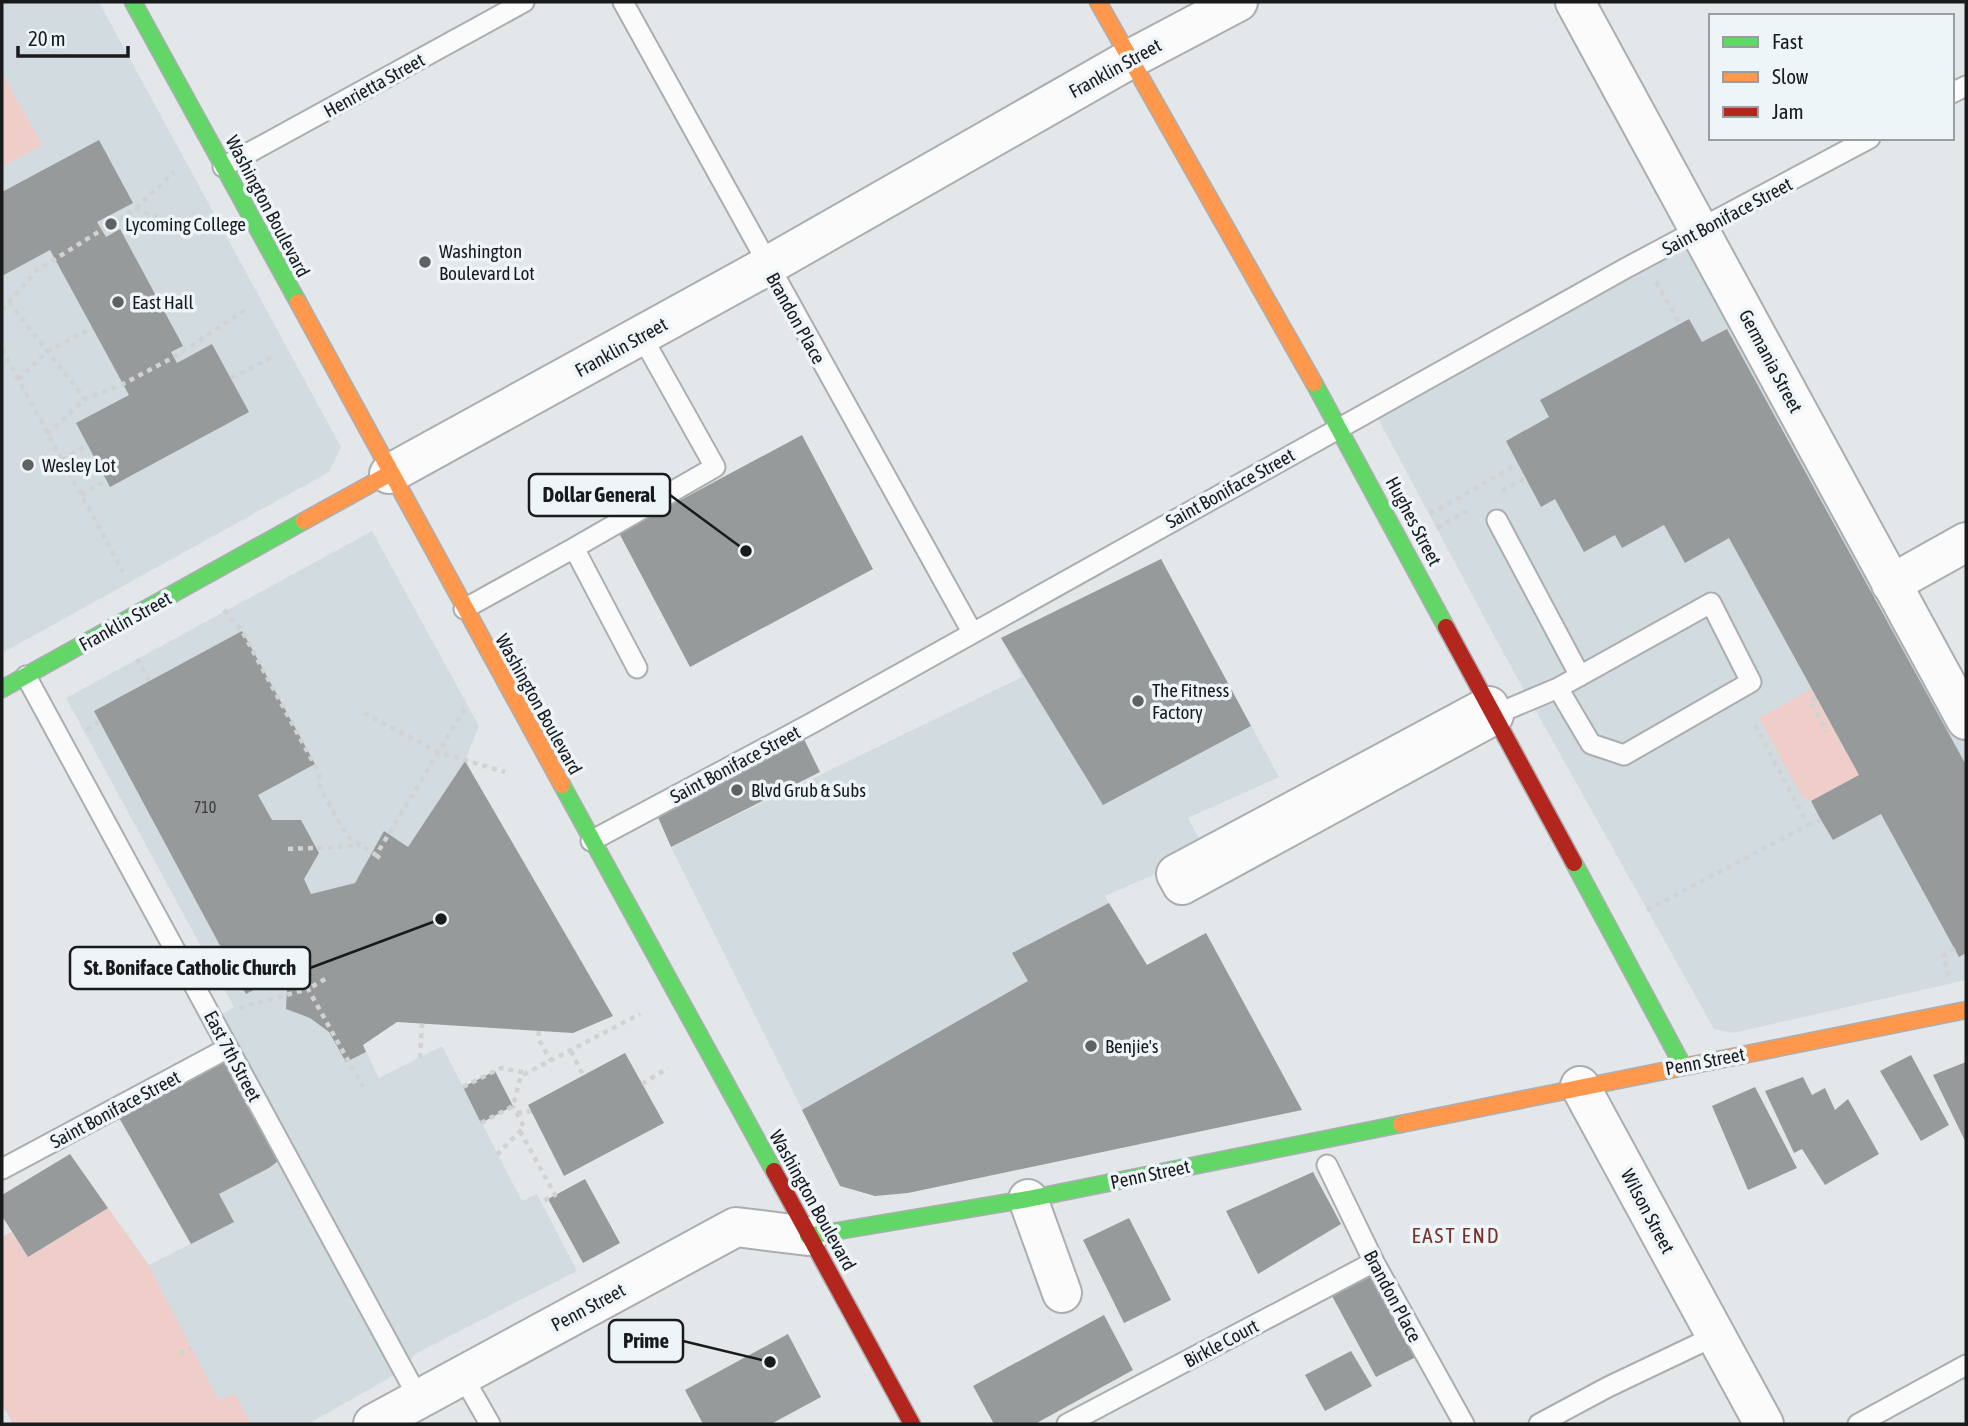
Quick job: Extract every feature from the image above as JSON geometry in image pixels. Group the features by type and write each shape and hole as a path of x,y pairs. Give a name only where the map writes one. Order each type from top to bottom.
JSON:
{"street":[{"name":"Washington Boulevard","path":"133,2 389,474 912,1424"},
{"name":"Hughes Street","path":"1098,2 1339,428 1683,1066"},
{"name":"Franklin Street","path":"2,689 767,266 1130,59 1238,2"},
{"name":"Germania Street","path":"1575,2 1966,720"},
{"path":"1891,583 1966,542"},
{"path":"1492,710 1181,885 1176,874 1492,710"},
{"name":"Penn Street","path":"373,1424 736,1227 808,1236 1028,1199 1966,1010"},
{"name":"Wilson Street","path":"1580,1086 1763,1424"},
{"path":"1028,1199 1062,1293"}],"lane":[{"name":"Henrietta Street","path":"223,167 524,2"},
{"name":"Brandon Place","path":"624,2 767,266 972,632"},
{"name":"Saint Boniface Street","path":"591,841 812,723 1626,268 1700,232 1866,140"},
{"path":"464,609 715,467 641,335"},
{"path":"1497,520 1580,676"},
{"path":"574,548 637,667"},
{"path":"1492,710 1558,688 1711,603 1751,682 1624,755 1591,744 1558,688"},
{"name":"East 7th Street","path":"26,676 419,1399"},
{"name":"Saint Boniface Street","path":"2,1170 229,1048"},
{"name":"Brandon Place","path":"1327,1165 1374,1262 1464,1424"},
{"name":"Birkle Court","path":"1067,1424 1374,1262"},
{"path":"1539,1424 1608,1387 1715,1336"},
{"path":"1858,1424 1966,1365"},
{"path":"462,1375 490,1424"}],"path":[{"path":"2,310 36,271 53,257 135,209 174,172"},
{"path":"135,209 209,235"},
{"path":"1662,293 1679,324"},
{"path":"9,302 85,399"},
{"path":"47,434 85,399 123,384 174,357 248,308"},
{"path":"18,379 48,351 92,328"},
{"path":"2,349 123,572"},
{"path":"231,378 274,356"},
{"path":"62,460 87,445"},
{"path":"1430,514 1518,464"},
{"path":"81,495 106,480"},
{"path":"224,610 250,644 319,774 320,788 347,836 383,860"},
{"path":"137,659 149,681"},
{"path":"1816,698 1810,701 1827,732"},
{"path":"376,855 467,705"},
{"path":"364,713 438,752 505,772"},
{"path":"86,729 99,721"},
{"path":"1753,721 1808,825"},
{"path":"1647,910 1821,820"},
{"path":"288,849 361,846"},
{"path":"1950,979 1943,956 1955,948"},
{"path":"299,966 308,989 363,1087"},
{"path":"234,997 240,1009 308,989 327,978"},
{"path":"497,1155 524,1128 513,1106 521,1076 640,1014"},
{"path":"420,1058 422,1024"},
{"path":"539,1031 538,1038 551,1061"},
{"path":"571,1051 583,1075"},
{"path":"463,1087 500,1068 528,1073"},
{"path":"642,1084 668,1068"},
{"path":"481,1122 513,1106"},
{"path":"517,1113 531,1111"},
{"path":"520,1131 555,1195 541,1202"},
{"path":"180,1354 191,1348"}],"shaded area":[{"name":"Lycoming College","path":"2,2 99,2 341,447 329,472 2,653"},
{"path":"2,73 42,145 2,167"},
{"path":"1700,231 1966,732 1966,980 1733,1033 1714,1029 1499,645 1374,411"},
{"path":"372,531 479,726 465,761 408,847 384,832 355,883 312,894 363,1045 379,1078 442,1046 522,1201 537,1194 577,1271 415,1354 403,1370 308,1424 13,1424 2,1404 2,1237 11,1232 28,1257 108,1208 149,1265 233,1222 219,1194 269,1168 286,1155 213,1019 234,1007 66,698"},
{"path":"1161,559 1279,777 1188,818 1206,852 1105,896 1147,965 1206,933 1302,1110 840,1186 671,847 1022,677 1001,638"},
{"path":"1811,689 1859,775 1811,801 1802,797 1759,718"},
{"path":"108,1208 149,1266 219,1401 234,1393 251,1424 13,1424 2,1404 2,1237 11,1232 28,1257"}],"building":[{"name":"East Hall","path":"99,140 133,203 97,222 106,237 120,229 183,346 171,352 177,363 212,344 249,412 110,487 76,423 129,395 50,250 2,276 2,192"},
{"path":"1689,319 1702,342 1727,329 1966,765 1966,953 1959,957 1881,814 1833,840 1821,820 1811,801 1859,775 1729,538 1685,563 1664,525 1622,548 1615,535 1584,552 1555,499 1541,507 1506,441 1549,417 1540,400"},
{"path":"802,435 873,569 690,667 619,533"},
{"name":"The Fitness Factory","path":"1161,559 1251,726 1103,805 1001,638"},
{"path":"242,631 315,764 258,795 272,820 301,820 319,853 304,879 311,894 355,883 384,831 408,847 465,761 613,1016 573,1033 397,1022 363,1045 366,1052 346,1062 329,1032 310,1018 286,1009 287,990 280,976 246,994 94,711"},
{"name":"Blvd Grub & Subs","path":"802,735 820,772 671,847 654,808"},
{"name":"Benjie's","path":"1109,903 1147,965 1206,933 1302,1110 908,1193 875,1196 840,1186 802,1110 1028,981 1012,953"},
{"path":"228,1048 286,1155 269,1168 219,1194 234,1222 191,1244 114,1109"},
{"path":"625,1053 664,1123 564,1176 528,1105"},
{"path":"1911,1055 1949,1125 1921,1141 1880,1071"},
{"path":"1966,1062 1966,1143 1933,1075"},
{"path":"495,1071 513,1106 481,1123 463,1087"},
{"path":"1803,1077 1812,1095 1825,1088 1835,1110 1848,1099 1879,1154 1825,1185 1802,1149 1794,1153 1765,1091"},
{"path":"1755,1087 1797,1168 1748,1190 1712,1106"},
{"path":"70,1154 108,1208 28,1257 2,1216 2,1195"},
{"path":"1313,1172 1341,1224 1258,1274 1226,1211"},
{"path":"585,1179 620,1243 583,1263 548,1199"},
{"path":"1129,1218 1171,1300 1124,1323 1083,1240"},
{"path":"1369,1276 1416,1357 1376,1377 1332,1296"},
{"path":"1104,1315 1133,1370 1035,1424 994,1424 973,1386"},
{"path":"788,1334 821,1397 771,1424 703,1424 685,1390"},
{"path":"1351,1351 1372,1386 1325,1411 1305,1375"}],"traffic: fast":[{"path":"133,2 298,302"},
{"path":"1314,383 1446,627"},
{"path":"2,689 304,521"},
{"path":"562,785 774,1171"},
{"path":"1574,863 1683,1066"},
{"path":"808,1236 1028,1199 1401,1124"}],"traffic: slow":[{"path":"1098,2 1314,383"},
{"path":"298,302 562,785"},
{"path":"304,521 389,474"},
{"path":"1401,1124 1966,1010"}],"traffic: jam":[{"path":"1446,627 1574,863"},
{"path":"774,1171 912,1424"}],"place":[{"name":"Lycoming College","path":"111,224"},
{"name":"Washington Boulevard Lot","path":"425,262"},
{"name":"East Hall","path":"118,302"},
{"name":"Wesley Lot","path":"28,465"},
{"name":"Dollar General","path":"746,551"},
{"name":"The Fitness Factory","path":"1138,701"},
{"name":"Blvd Grub & Subs","path":"737,790"},
{"name":"St. Boniface Catholic Church","path":"441,919"},
{"name":"Benjie's","path":"1091,1046"},
{"name":"Prime","path":"770,1362"}],"district":[{"name":"EAST END","path":"1456,1235"}]}
